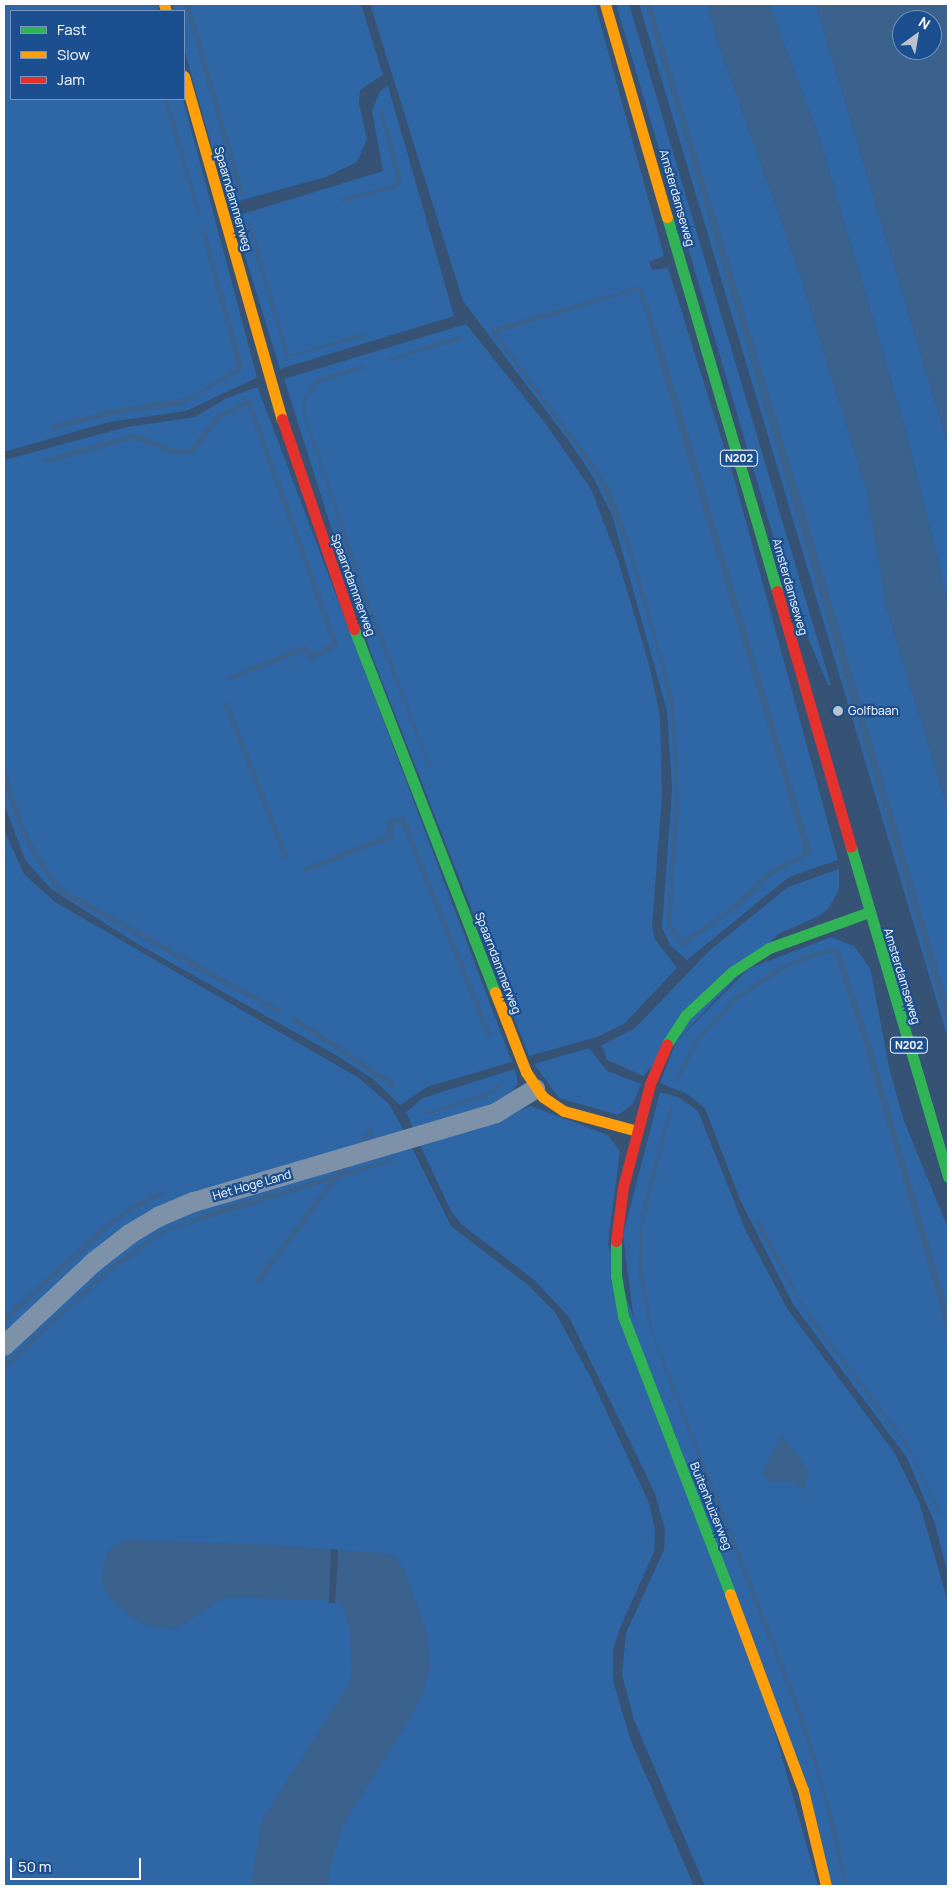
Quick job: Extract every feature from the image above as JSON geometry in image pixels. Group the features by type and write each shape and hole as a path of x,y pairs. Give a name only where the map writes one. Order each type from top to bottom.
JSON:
{"street":[{"name":"Amsterdamseweg","path":"605,4 948,1177"},
{"name":"Spaarndammerweg","path":"185,80 269,378 314,520 364,657 522,1063 535,1089"},
{"name":"Buitenhuizerweg","path":"826,1886 810,1817 791,1752 623,1316 616,1275 616,1231 636,1131 650,1084 667,1044 685,1016 712,988 769,948 869,912"},
{"path":"535,1089 564,1111 636,1131"},
{"name":"Het Hoge Land","path":"4,1346 101,1256 158,1217 194,1202 496,1113 535,1089"}],"shaded area":[{"path":"4,4 157,4 159,10 10,10 10,100 183,100 257,377 186,411 109,422 4,452"},
{"path":"172,4 361,4 383,75 360,90 359,103 367,139 357,162 326,177 228,204 185,53 185,10 174,10"},
{"path":"370,4 595,4 664,256 649,262 652,270 668,268 736,485 838,860 789,877 687,960 670,945 662,927 672,790 667,711 612,515 592,475 569,441 463,301"},
{"path":"616,4 629,4 831,685 828,685 792,600"},
{"path":"639,4 708,4 717,39 798,268 868,494 887,609 948,809 948,1039"},
{"path":"645,4 651,4 820,563 948,1004 948,1027"},
{"path":"708,4 769,4 819,137 906,432 948,603 948,809 887,609 868,494 798,268 717,39"},
{"path":"769,4 816,4 948,444 948,603 906,432 819,137"},
{"path":"816,4 948,4 948,444"},
{"path":"388,86 454,316 280,369 233,217 383,171 372,111 380,91"},
{"path":"163,100 168,100 200,213 198,216"},
{"path":"381,106 402,180 396,188 342,202 340,199 394,185 397,180 379,109"},
{"path":"250,221 288,353 291,355 364,333 365,337 286,358 253,246 247,222"},
{"path":"201,228 205,229 243,367 239,372 182,405 121,413 52,430 53,425 110,410 190,397 237,368"},
{"path":"641,286 666,359 812,853 772,875 736,909 682,947 667,925 675,791 671,712 660,660 626,545 597,475 491,331 493,328","holes":["638,290 804,848 801,855 770,870 729,909 682,941 671,922 679,803 674,699 630,543 612,494 596,467 496,333"]},
{"path":"466,324 545,423 591,489 617,557 649,664 660,716 662,796 652,926 655,939 677,968 624,1024 597,1037 529,1056 371,653 284,379"},
{"path":"459,336 461,340 388,361 389,358"},
{"path":"363,365 364,369 320,382 307,398 304,411 363,585 431,767 429,769 359,586 302,411 304,397 316,379"},
{"path":"258,388 512,1062 427,1087 400,1105 373,1079 339,1057 136,943 51,889 25,860 4,804 4,460 127,427 195,417 225,399"},
{"path":"4,829 24,874 55,902 359,1078 389,1104 404,1131 192,1194 4,1336"},
{"path":"839,869 839,890 828,909 819,916 778,934 643,1076 607,1060 602,1045 635,1028 710,950 788,887"},
{"path":"831,937 854,946 870,968 890,1071 904,1121 948,1228 948,1575 935,1524 907,1458 793,1304 741,1202 705,1108 687,1094 660,1083 676,1042 748,969"},
{"path":"832,948 840,951 869,1039 948,1310 948,1335 864,1043 835,954 824,954 787,967 737,1000 698,1041 678,1082 675,1081 695,1039 736,996 775,969 808,954"},
{"path":"589,1048 607,1071 641,1084 633,1104 618,1115 559,1098 534,1064"},
{"path":"515,1069 518,1083 506,1101 414,1128 412,1126 406,1112 423,1098"},
{"path":"502,1080 502,1086 486,1097 429,1114 419,1111 429,1112 480,1095 494,1089"},
{"path":"660,1092 678,1097 698,1111 745,1229 788,1310 894,1452 919,1502 948,1602 948,1886 833,1886 635,1329 623,1235"},
{"path":"671,1103 673,1106 643,1224 643,1276 654,1335 804,1718 833,1819 848,1886 844,1886 823,1793 796,1710 661,1361 647,1315 639,1275 641,1213"},
{"path":"531,1106 608,1135 620,1151 608,1244 773,1725 818,1886 705,1886 634,1720 622,1675 626,1633 664,1550 665,1529 654,1491 569,1317 534,1280 461,1224 450,1209 420,1145"},
{"path":"370,1128 374,1131 259,1284 255,1281"},
{"path":"411,1146 451,1226 528,1285 555,1312 591,1378 649,1503 655,1530 654,1552 620,1628 613,1650 613,1681 631,1741 694,1886 4,1886 4,1355 108,1260 171,1218"},
{"path":"394,1158 395,1161 167,1231 108,1274 4,1369 4,1364 116,1262 164,1230 224,1207"},
{"path":"160,1191 164,1194 131,1211 112,1225 4,1323 4,1317 97,1232 130,1207"},
{"path":"759,1220 805,1308 908,1444 938,1509 948,1518 936,1510 915,1461 901,1439 811,1322 764,1239 756,1223"},
{"path":"782,1435 808,1471 805,1490 790,1482 770,1482 762,1473"},
{"path":"127,1540 272,1545 380,1553 394,1556 405,1571 427,1634 430,1666 423,1693 404,1728 344,1823 329,1869 328,1886 251,1886 261,1821 348,1686 352,1675 350,1629 342,1606 337,1601 235,1597 222,1599 176,1629 151,1627 136,1620 118,1606 105,1591 101,1580 106,1555 115,1545"}],"pier":[{"path":"331,1549 338,1550 335,1603 329,1603"}],"waterway":[{"path":"187,4 241,193"},
{"path":"47,460 133,436 177,452 192,450 218,417 248,401 335,644 311,657 304,648 231,677"},
{"path":"226,704 285,856"},
{"path":"4,774 20,825 37,858 60,890 278,1011"},
{"path":"305,869 391,835 389,823 402,819 488,1033"},
{"path":"294,1019 392,1084"}],"traffic: fast":[{"path":"667,217 777,591"},
{"path":"354,629 495,992"},
{"path":"851,847 948,1177"},
{"path":"667,1044 685,1016 732,972 769,948 869,912"},
{"path":"616,1241 616,1275 623,1316 730,1594"}],"traffic: slow":[{"path":"164,4 166,10"},
{"path":"605,4 667,217"},
{"path":"185,80 282,419"},
{"path":"495,992 526,1072 543,1097 564,1111 637,1131"},
{"path":"730,1594 803,1790 826,1886"}],"traffic: jam":[{"path":"282,419 354,629"},
{"path":"777,591 851,847"},
{"path":"616,1241 623,1187 650,1084 667,1044"}],"place":[{"name":"Golfbaan","path":"838,711"}]}
